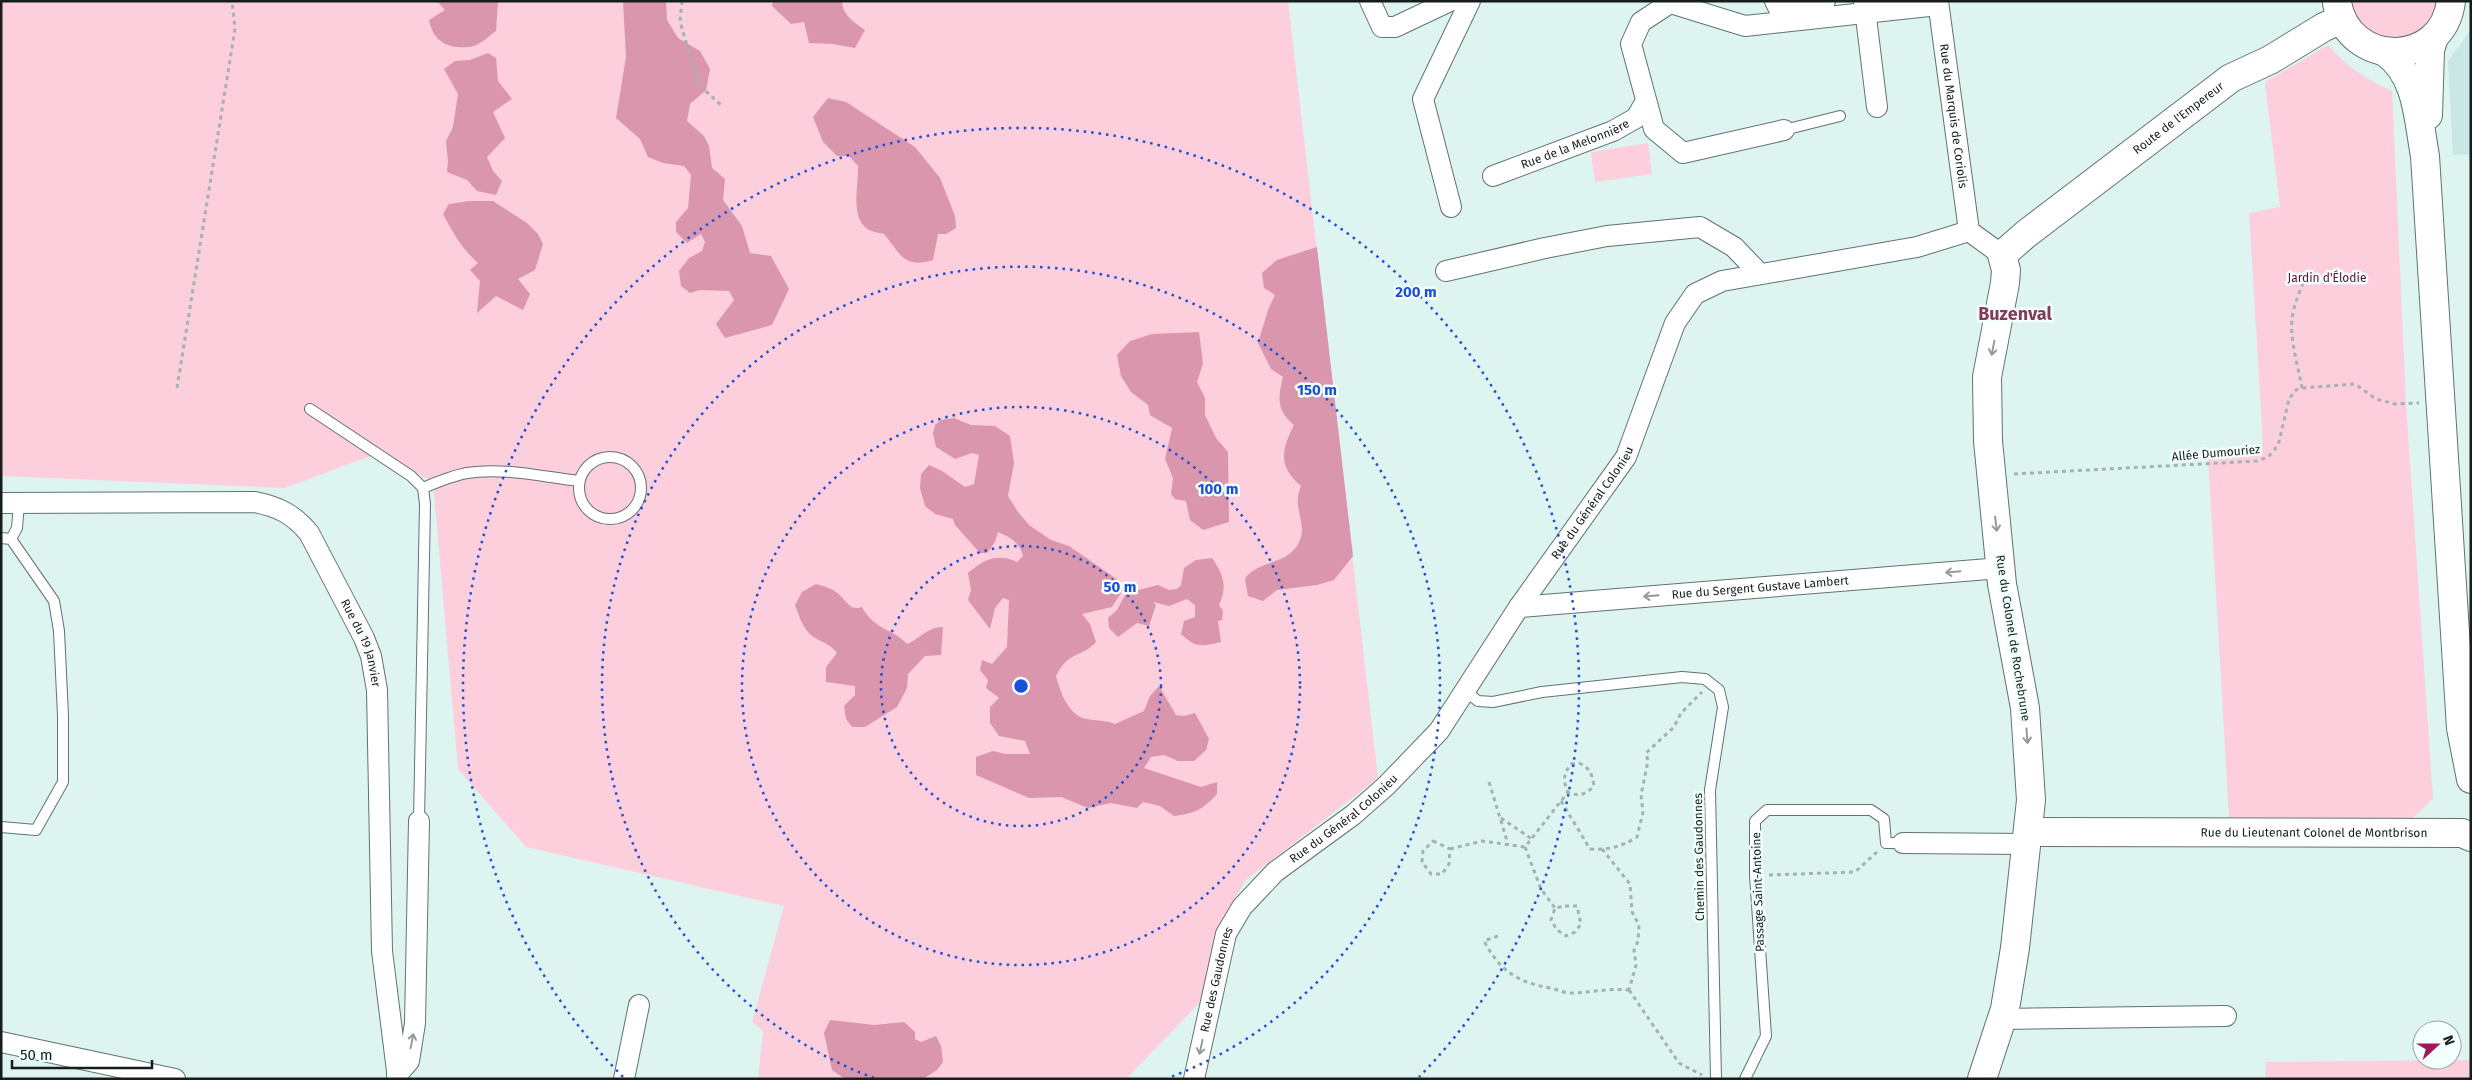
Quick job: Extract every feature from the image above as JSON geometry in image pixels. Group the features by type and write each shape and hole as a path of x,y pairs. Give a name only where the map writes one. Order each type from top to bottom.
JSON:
{"street":[{"path":"1370,1 1382,27 1395,27 1450,1"},
{"path":"1452,207 1423,99 1470,1"},
{"path":"1784,130 1683,153 1654,129 1631,44 1641,22 1667,2 1745,26 1778,11 1825,1"},
{"path":"2425,156 2430,50 2434,37 2446,20 2452,1"},
{"path":"1778,11 1938,3"},
{"name":"Rue du Marquis de Coriolis","path":"1938,3 1969,231"},
{"path":"1864,7 1877,107"},
{"path":"2339,10 2359,40 2397,60 2410,81 2425,156 2461,728 2471,780"},
{"name":"Route de l'Empereur","path":"2002,255 2026,234 2231,78 2270,60 2324,27 2339,10"},
{"path":"2385,52 2413,50 2434,37"},
{"name":"Rue de la Melonnière","path":"1493,176 1613,131 1636,118 1646,101"},
{"path":"1446,271 1607,236 1700,227 1734,247 1760,274"},
{"path":"1969,231 2002,255"},
{"name":"Rue du Général Colonieu","path":"1257,888 1386,786 1438,731 1519,607 1626,457 1675,323 1695,294 1722,281 1917,246 1969,231"},
{"name":"Rue du Colonel de Rochebrune","path":"1982,1079 2002,1019 2015,948 2031,800 2025,708 2002,584 1990,475 1987,378 2005,283 2006,270 2002,255"},
{"name":"Rue du 19 Janvier","path":"10,503 255,502 283,509 298,520 309,533 364,638 371,656 377,690 382,950 398,1077"},
{"name":"Rue du Sergent Gustave Lambert","path":"1519,607 2001,568"},
{"path":"398,1077 408,1061 416,1023 419,821"},
{"name":"Rue du Lieutenant Colonel de Montbrison","path":"2028,838 2157,833 2462,833 2471,836"},
{"path":"1895,843 2028,838"},
{"name":"Rue des Gaudonnes","path":"1194,1079 1226,934 1242,907 1257,888"},
{"path":"390,1007 416,1004"},
{"path":"624,1079 639,1006"},
{"path":"2002,1019 2226,1016"},
{"path":"1,1042 124,1073 175,1079"}],"lane":[{"path":"1784,130 1840,116"},
{"path":"310,409 411,476 422,488 425,504 418,760 419,821"},
{"path":"616,457 631,464 638,473 641,483 641,494 632,511 623,516 604,519 594,515 584,505 579,491 579,481 583,471 590,463 600,458 616,457"},
{"path":"422,488 456,475 470,473 506,473 579,481"},
{"path":"1,827 36,830 63,782 60,640 54,600 6,539 17,528 10,503"},
{"path":"1464,691 1478,701 1493,702 1542,692 1682,677 1705,679 1711,684"},
{"name":"Chemin des Gaudonnes","path":"1711,684 1719,690 1723,707 1710,790 1716,1079"},
{"name":"Passage Saint-Antoine","path":"1746,1079 1766,1036 1755,875 1755,821 1767,810 1871,810 1884,819 1895,843"}],"path":[{"path":"177,388 235,29 232,1"},
{"path":"682,1 680,22 700,85 721,105"},
{"path":"2306,275 2295,304 2292,319 2292,333 2302,388 2355,384 2376,398 2395,404 2420,403"},
{"name":"Allée Dumouriez","path":"1990,475 2257,461 2268,457 2274,451 2279,442 2289,399 2296,390 2302,388"},
{"path":"1561,801 1590,849 1622,846 1636,837 1644,812 1641,795 1648,761 1646,753 1674,727 1681,713 1711,684"},
{"path":"1579,763 1586,766 1592,775 1594,786 1587,793 1578,796 1568,792 1564,783 1566,771 1571,764 1579,763"},
{"path":"1489,782 1508,844"},
{"path":"1525,847 1568,792"},
{"path":"1500,818 1532,839"},
{"path":"1450,850 1449,864 1442,874 1431,874 1422,862 1423,851 1433,841 1450,850 1482,841 1525,847"},
{"path":"1755,875 1855,872 1895,843"},
{"path":"1525,847 1541,889 1555,908"},
{"path":"1602,849 1630,884 1632,912 1639,925 1638,941 1634,950 1636,965 1629,990"},
{"path":"1577,906 1581,924 1575,932 1566,936 1558,930 1551,920 1555,908 1577,906"},
{"path":"1498,936 1484,941 1494,960 1516,978 1533,985 1566,993 1615,989 1629,990"},
{"path":"1629,990 1679,1063 1709,1079"}],"shaded area":[{"path":"437,1 498,1 496,31 483,41 469,47 454,47 442,42 434,33 429,20 445,10"},
{"path":"623,1 666,1 667,20 678,38 700,51 710,69 706,90 690,104 687,121 704,136 709,146 712,168 725,179 723,200 742,226 750,253 771,256 789,289 772,325 725,338 716,324 734,300 729,291 700,290 690,293 681,286 679,271 689,258 702,251 705,242 701,234 687,243 676,232 676,222 688,208 691,175 684,166 663,163 648,157 640,139 616,118 626,57"},
{"path":"773,1 842,1 847,14 865,30 855,48 833,44 809,43 804,22 791,24 772,6"},
{"path":"2471,30 2471,154 2453,155 2448,61"},
{"path":"488,53 496,58 498,81 512,99 493,112 505,138 487,157 493,171 502,181 496,195 477,191 467,180 447,172 446,141 453,127 458,94 444,69 455,61 470,60"},
{"path":"828,98 846,102 915,147 940,178 955,216 956,228 946,234 938,234 933,260 915,263 909,261 899,253 884,234 869,230 863,225 859,218 856,201 858,166 849,156 837,156 823,142 813,117"},
{"path":"469,201 493,201 527,223 538,234 543,244 535,270 518,279 530,294 523,310 496,296 477,313 480,281 470,270 478,263 458,240 443,214 449,204"},
{"path":"1317,247 1353,556 1334,580 1317,585 1277,590 1263,601 1248,596 1245,579 1258,568 1289,554 1300,540 1302,529 1298,502 1301,486 1288,472 1284,458 1286,443 1294,425 1281,409 1280,391 1283,377 1271,369 1258,343 1268,310 1275,295 1264,288 1262,273 1277,260"},
{"path":"1199,332 1203,364 1197,382 1205,398 1205,415 1216,438 1228,452 1229,522 1203,530 1190,520 1186,501 1175,499 1171,494 1173,478 1165,459 1172,428 1150,415 1148,405 1131,392 1121,376 1117,355 1130,341 1152,334"},
{"path":"954,418 971,425 995,426 1010,436 1014,463 1008,496 1018,512 1029,525 1051,540 1069,546 1121,582 1121,593 1112,607 1082,614 1090,624 1096,642 1085,651 1065,662 1056,676 1066,702 1080,717 1115,724 1144,711 1150,696 1159,686 1176,715 1184,716 1195,713 1209,739 1206,750 1194,761 1178,761 1164,755 1151,757 1144,768 1201,787 1217,782 1217,794 1203,807 1188,814 1174,816 1160,806 1143,802 1137,808 1111,803 1088,808 1061,797 1029,798 976,775 976,757 993,751 1006,754 1030,754 1025,741 999,736 990,723 990,707 999,698 986,688 988,680 980,670 982,660 992,664 1007,647 1009,600 1003,598 995,608 990,629 968,600 971,590 968,573 991,559 1004,558 1017,562 1023,556 1020,547 1014,541 998,532 995,542 987,553 980,553 955,525 953,519 935,514 925,506 920,488 921,474 929,465 942,471 965,487 974,484 979,455 972,453 955,459 936,447 933,434 935,425 941,420"},
{"path":"1212,558 1219,569 1224,586 1219,605 1223,611 1222,620 1218,621 1221,642 1209,645 1195,644 1181,634 1184,621 1195,617 1195,605 1187,599 1169,606 1153,602 1156,605 1149,626 1137,623 1118,637 1109,628 1108,618 1117,610 1126,593 1158,585 1169,590 1177,589 1181,585 1184,568 1196,560"},
{"path":"816,584 834,591 854,608 862,607 872,621 895,634 907,644 933,629 943,627 941,655 925,656 908,674 907,688 897,707 865,727 852,727 846,719 844,706 855,695 855,686 826,682 826,667 837,653 830,646 809,633 803,625 795,605 802,592"},
{"path":"830,1020 874,1025 904,1022 915,1032 915,1039 921,1042 936,1036 941,1046 943,1062 937,1070 923,1079 845,1079 832,1070 824,1033"}],"green space":[{"path":"1,1 1288,1 1378,778 1246,880 1221,921 1205,997 1126,1079 758,1079 763,1031 752,1022 784,906 526,847 458,769 433,482 379,453 285,488 1,476"},
{"path":"2346,1 2443,1 2439,14 2405,43 2366,35"},
{"name":"Jardin d'Élodie","path":"2328,45 2357,72 2392,91 2406,404 2433,799 2413,818 2229,817 2208,457 2258,453 2263,443 2249,213 2280,207 2265,82"},
{"path":"1648,143 1652,174 1595,182 1591,152"},
{"path":"2462,1060 2471,1060 2471,1079 2265,1079 2266,1062 2412,1061 2412,1070 2462,1070"}],"district":[{"name":"Buzenval","path":"2015,314"}]}
